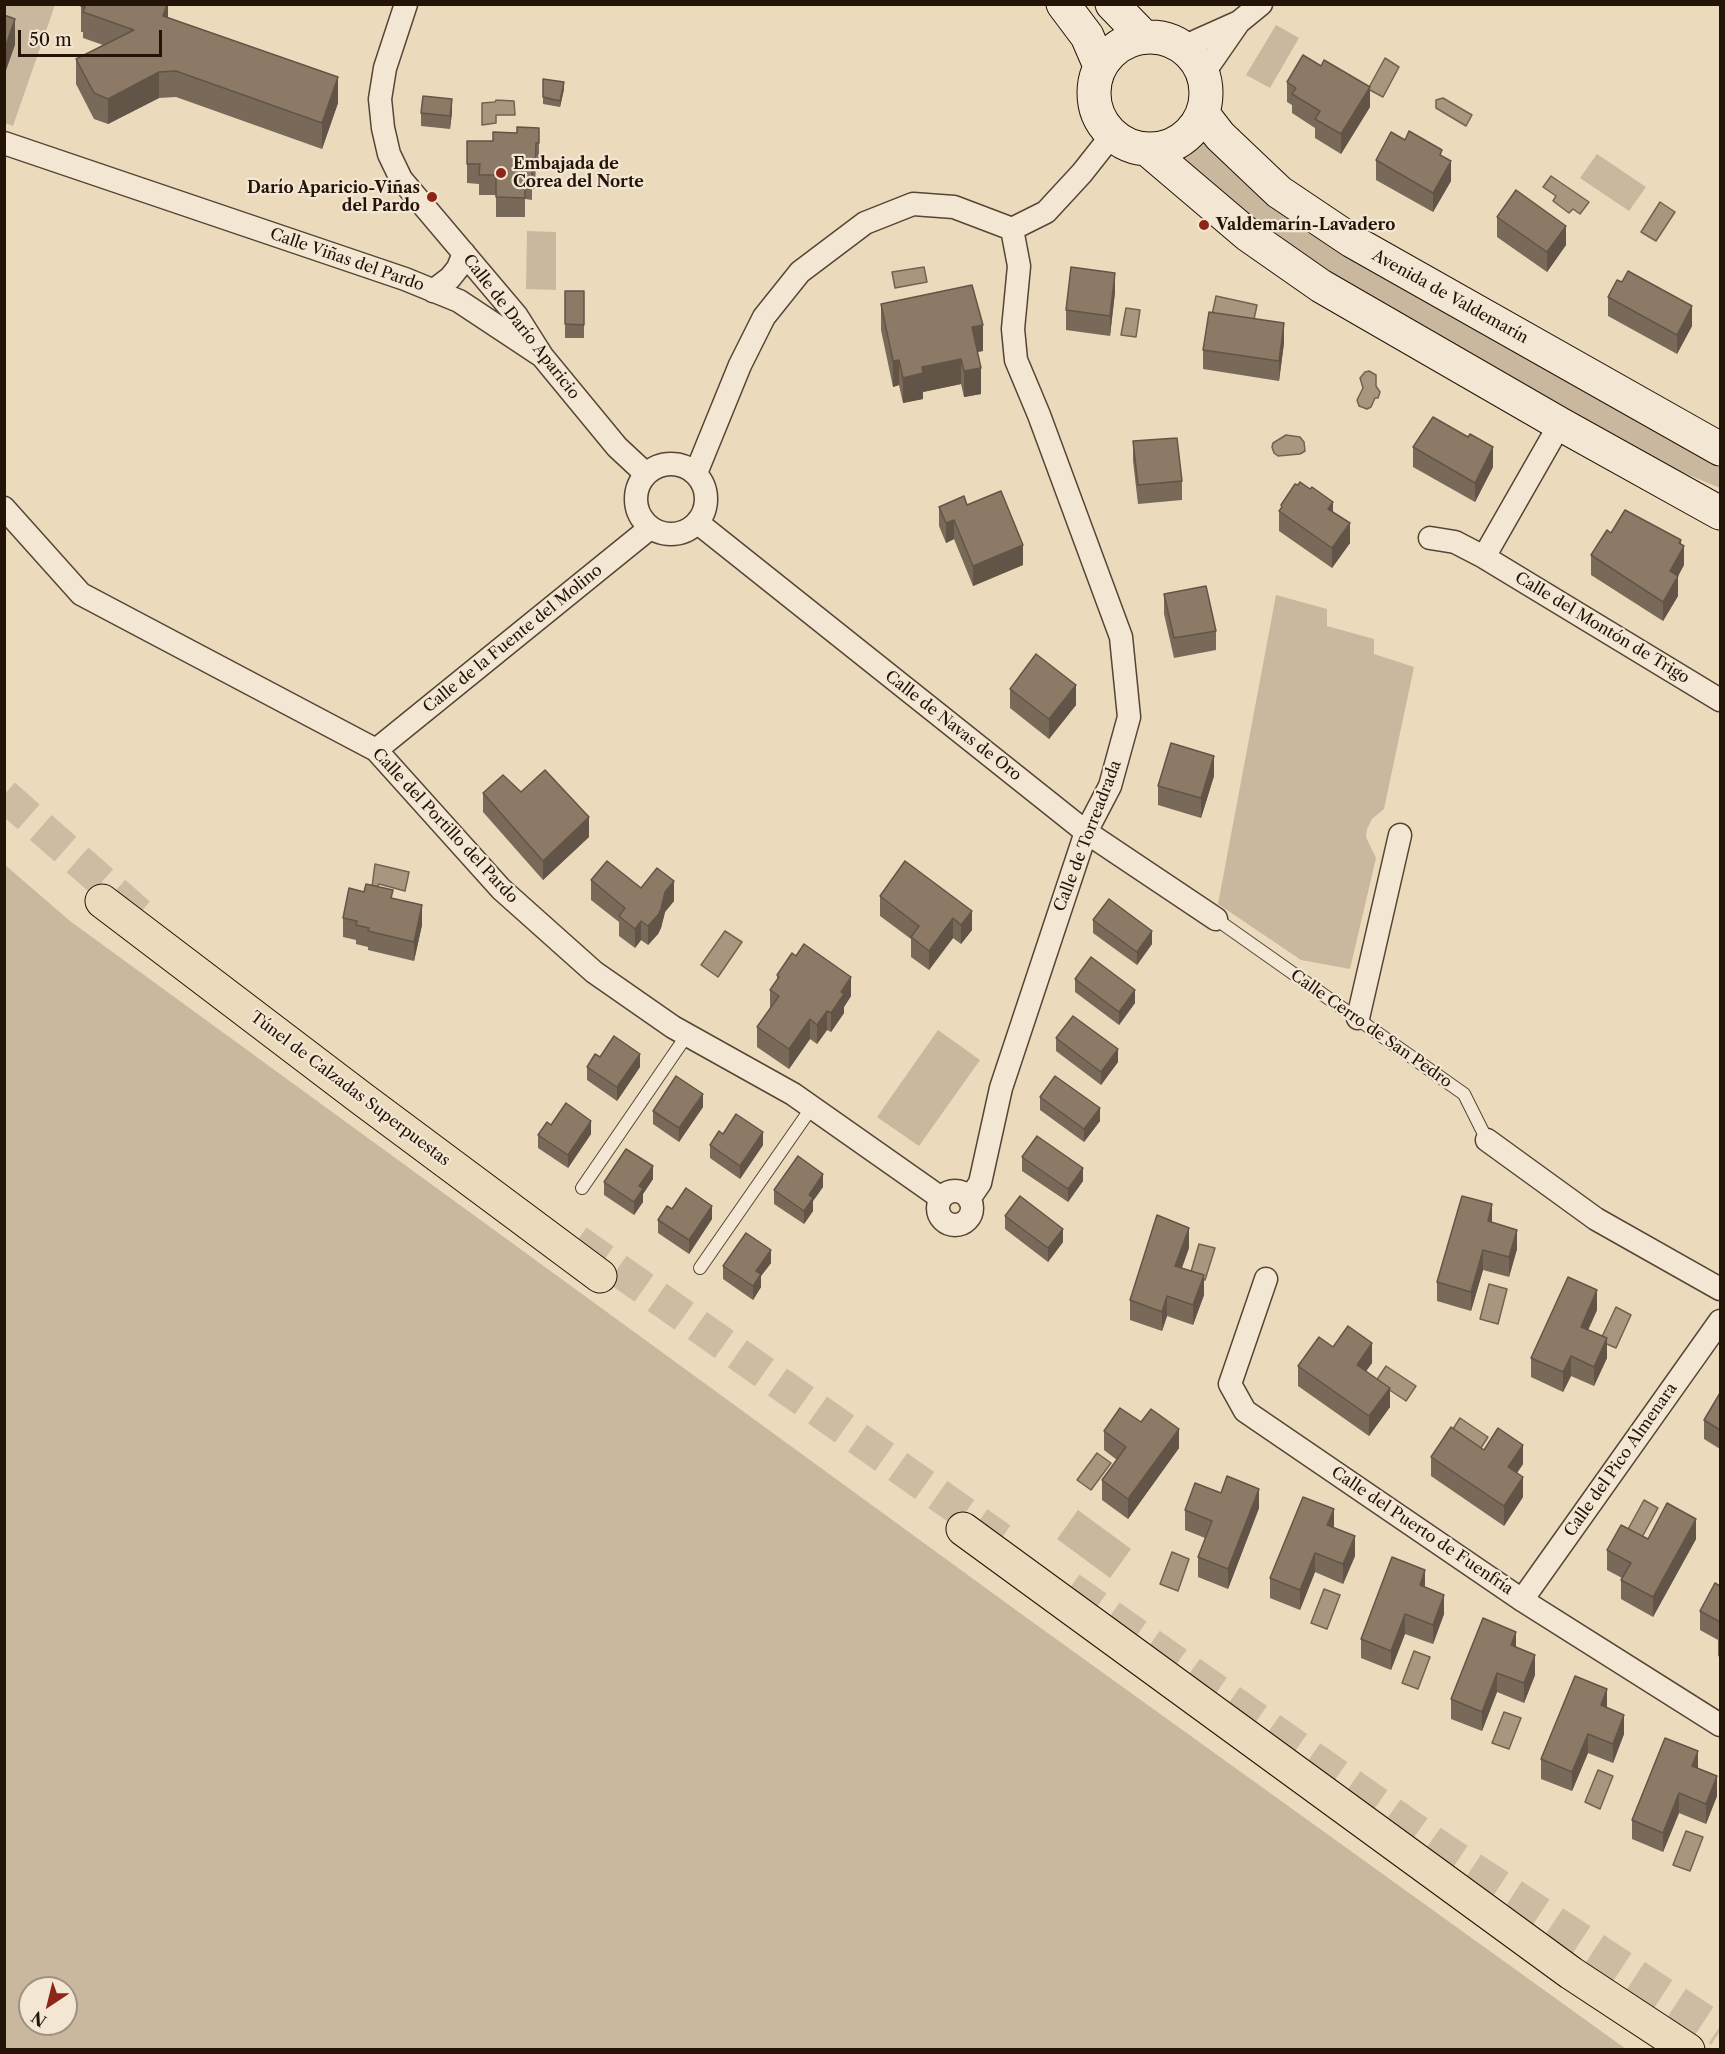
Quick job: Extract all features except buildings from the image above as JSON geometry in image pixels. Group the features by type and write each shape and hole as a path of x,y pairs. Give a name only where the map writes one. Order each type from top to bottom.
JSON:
{"highway":[{"name":"Túnel de Calzadas Superpuestas","path":"102,901 600,1276"},
{"path":"963,1529 1572,1973 1688,2049"}],"street":[{"name":"Calle de Darío Aparicio","path":"406,4 385,68 380,99 382,129 389,154 401,179 516,315 542,357 617,447 646,474"},
{"path":"1063,4 1087,36 1100,66"},
{"path":"1112,4 1143,37"},
{"path":"1183,47 1239,22 1261,4"},
{"path":"1203,74 1239,22"},
{"path":"1143,37 1163,38 1183,47 1195,58 1203,74 1207,91 1203,114 1190,133 1177,143 1148,150 1130,146 1112,135 1101,121 1094,101 1095,83 1100,66 1120,45 1143,37"},
{"name":"Avenida de Valdemarín","path":"1203,114 1234,152 1279,192 1353,242 1720,449"},
{"path":"696,473 740,364 764,317 800,272 865,223 913,204 954,207 1012,229 1046,212 1082,173 1112,135"},
{"name":"Calle Viñas del Pardo","path":"4,143 405,279 459,301 542,357"},
{"path":"1148,150 1248,235 1321,286 1720,513"},
{"name":"Calle de Torreadrada","path":"941,1198 937,1208 938,1214 946,1223 957,1226 967,1220 972,1210 969,1199 980,1183 1001,1088 1086,832 1110,786 1129,717 1121,637 1040,415 1016,360 1013,329 1019,266 1012,229"},
{"path":"433,291 450,278 458,268 464,253"},
{"path":"459,301 484,278"},
{"path":"1484,556 1560,424"},
{"path":"668,463 680,464 696,473 706,489 707,501 698,524 680,534 659,533 650,528 642,519 637,508 636,495 639,484 646,474 668,463"},
{"path":"1648,473 1720,497"},
{"name":"Calle del Portillo del Pardo","path":"4,508 81,594 376,750 501,889 594,972 687,1035 793,1094 941,1198"},
{"name":"Calle de Navas de Oro","path":"698,524 1086,832 1216,919"},
{"name":"Calle de la Fuente del Molino","path":"376,750 650,528"},
{"name":"Calle del Montón de Trigo","path":"1430,538 1455,542 1484,556 1720,700"},
{"path":"1358,1018 1400,835"},
{"name":"Calle Cerro de San Pedro","path":"1487,1140 1596,1219 1720,1289"},
{"name":"Calle del Puerto de Fuenfría","path":"1266,1279 1230,1384 1245,1411 1522,1600 1720,1725"},
{"name":"Calle del Pico Almenara","path":"1522,1600 1720,1321"}],"lane":[{"name":"Calle Cerro de San Pedro","path":"1216,919 1464,1094 1487,1140"},
{"path":"582,1188 687,1035"},
{"path":"700,1268 812,1107"}],"shaded area":[{"path":"4,5 55,5 13,126 5,123"},
{"path":"1276,25 1299,38 1270,88 1246,75"},
{"path":"1385,58 1399,67 1383,97 1368,89"},
{"path":"1443,98 1472,115 1466,126 1436,108 1436,100"},
{"path":"496,100 514,101 515,115 496,115 496,123 482,125 482,103"},
{"path":"1196,136 1234,171 1720,464 1720,488 1648,458 1333,275 1263,228 1177,154"},
{"path":"1597,154 1646,187 1629,211 1580,178"},
{"path":"1551,176 1589,202 1580,214 1573,209 1569,213 1553,201 1556,196 1543,187"},
{"path":"1660,202 1675,212 1656,241 1641,232"},
{"path":"527,231 556,232 556,290 526,289"},
{"path":"924,267 927,282 895,288 892,272"},
{"path":"1216,296 1257,305 1253,324 1212,315"},
{"path":"1126,308 1140,310 1136,337 1121,335"},
{"path":"1369,371 1376,375 1376,386 1380,392 1378,398 1375,398 1371,407 1367,409 1359,406 1357,400 1363,388 1360,378"},
{"path":"1286,435 1300,437 1304,442 1305,451 1300,454 1278,456 1274,453 1273,443"},
{"path":"1276,595 1327,609 1327,626 1374,639 1374,654 1414,667 1384,809 1372,819 1367,829 1366,837 1376,858 1350,969 1301,960 1218,904"},
{"path":"4,864 70,921 1031,1621 1626,2049 5,2049"},
{"path":"375,864 409,872 405,891 379,884 376,888 372,887"},
{"path":"725,931 742,942 718,977 701,965"},
{"path":"938,1030 980,1060 919,1146 877,1117"},
{"path":"1199,1244 1215,1248 1205,1280 1190,1275"},
{"path":"1489,1284 1507,1289 1498,1324 1480,1319"},
{"path":"1616,1307 1631,1315 1616,1348 1600,1341"},
{"path":"1386,1366 1416,1386 1406,1401 1376,1381"},
{"path":"1460,1418 1488,1437 1479,1451 1451,1432"},
{"path":"1097,1453 1111,1463 1091,1490 1077,1480"},
{"path":"1644,1500 1658,1508 1641,1539 1627,1531"},
{"path":"1078,1510 1131,1549 1110,1578 1057,1539"},
{"path":"1172,1552 1189,1559 1178,1591 1160,1584"},
{"path":"1324,1589 1340,1595 1327,1629 1311,1623"},
{"path":"1414,1651 1430,1657 1418,1689 1402,1683"},
{"path":"1504,1712 1521,1718 1509,1749 1492,1743"},
{"path":"1598,1770 1613,1776 1600,1809 1585,1802"},
{"path":"1686,1831 1703,1837 1690,1871 1673,1865"}],"tunnel":[{"path":"4,795 139,914"},
{"path":"577,1241 1001,1539"},
{"path":"1070,1588 1444,1850 1720,2031"}],"place":[{"name":"Embajada de Corea del Norte","path":"501,173"},
{"name":"Darío Aparicio-Viñas del Pardo","path":"432,197"},
{"name":"Valdemarín-Lavadero","path":"1204,225"}]}
